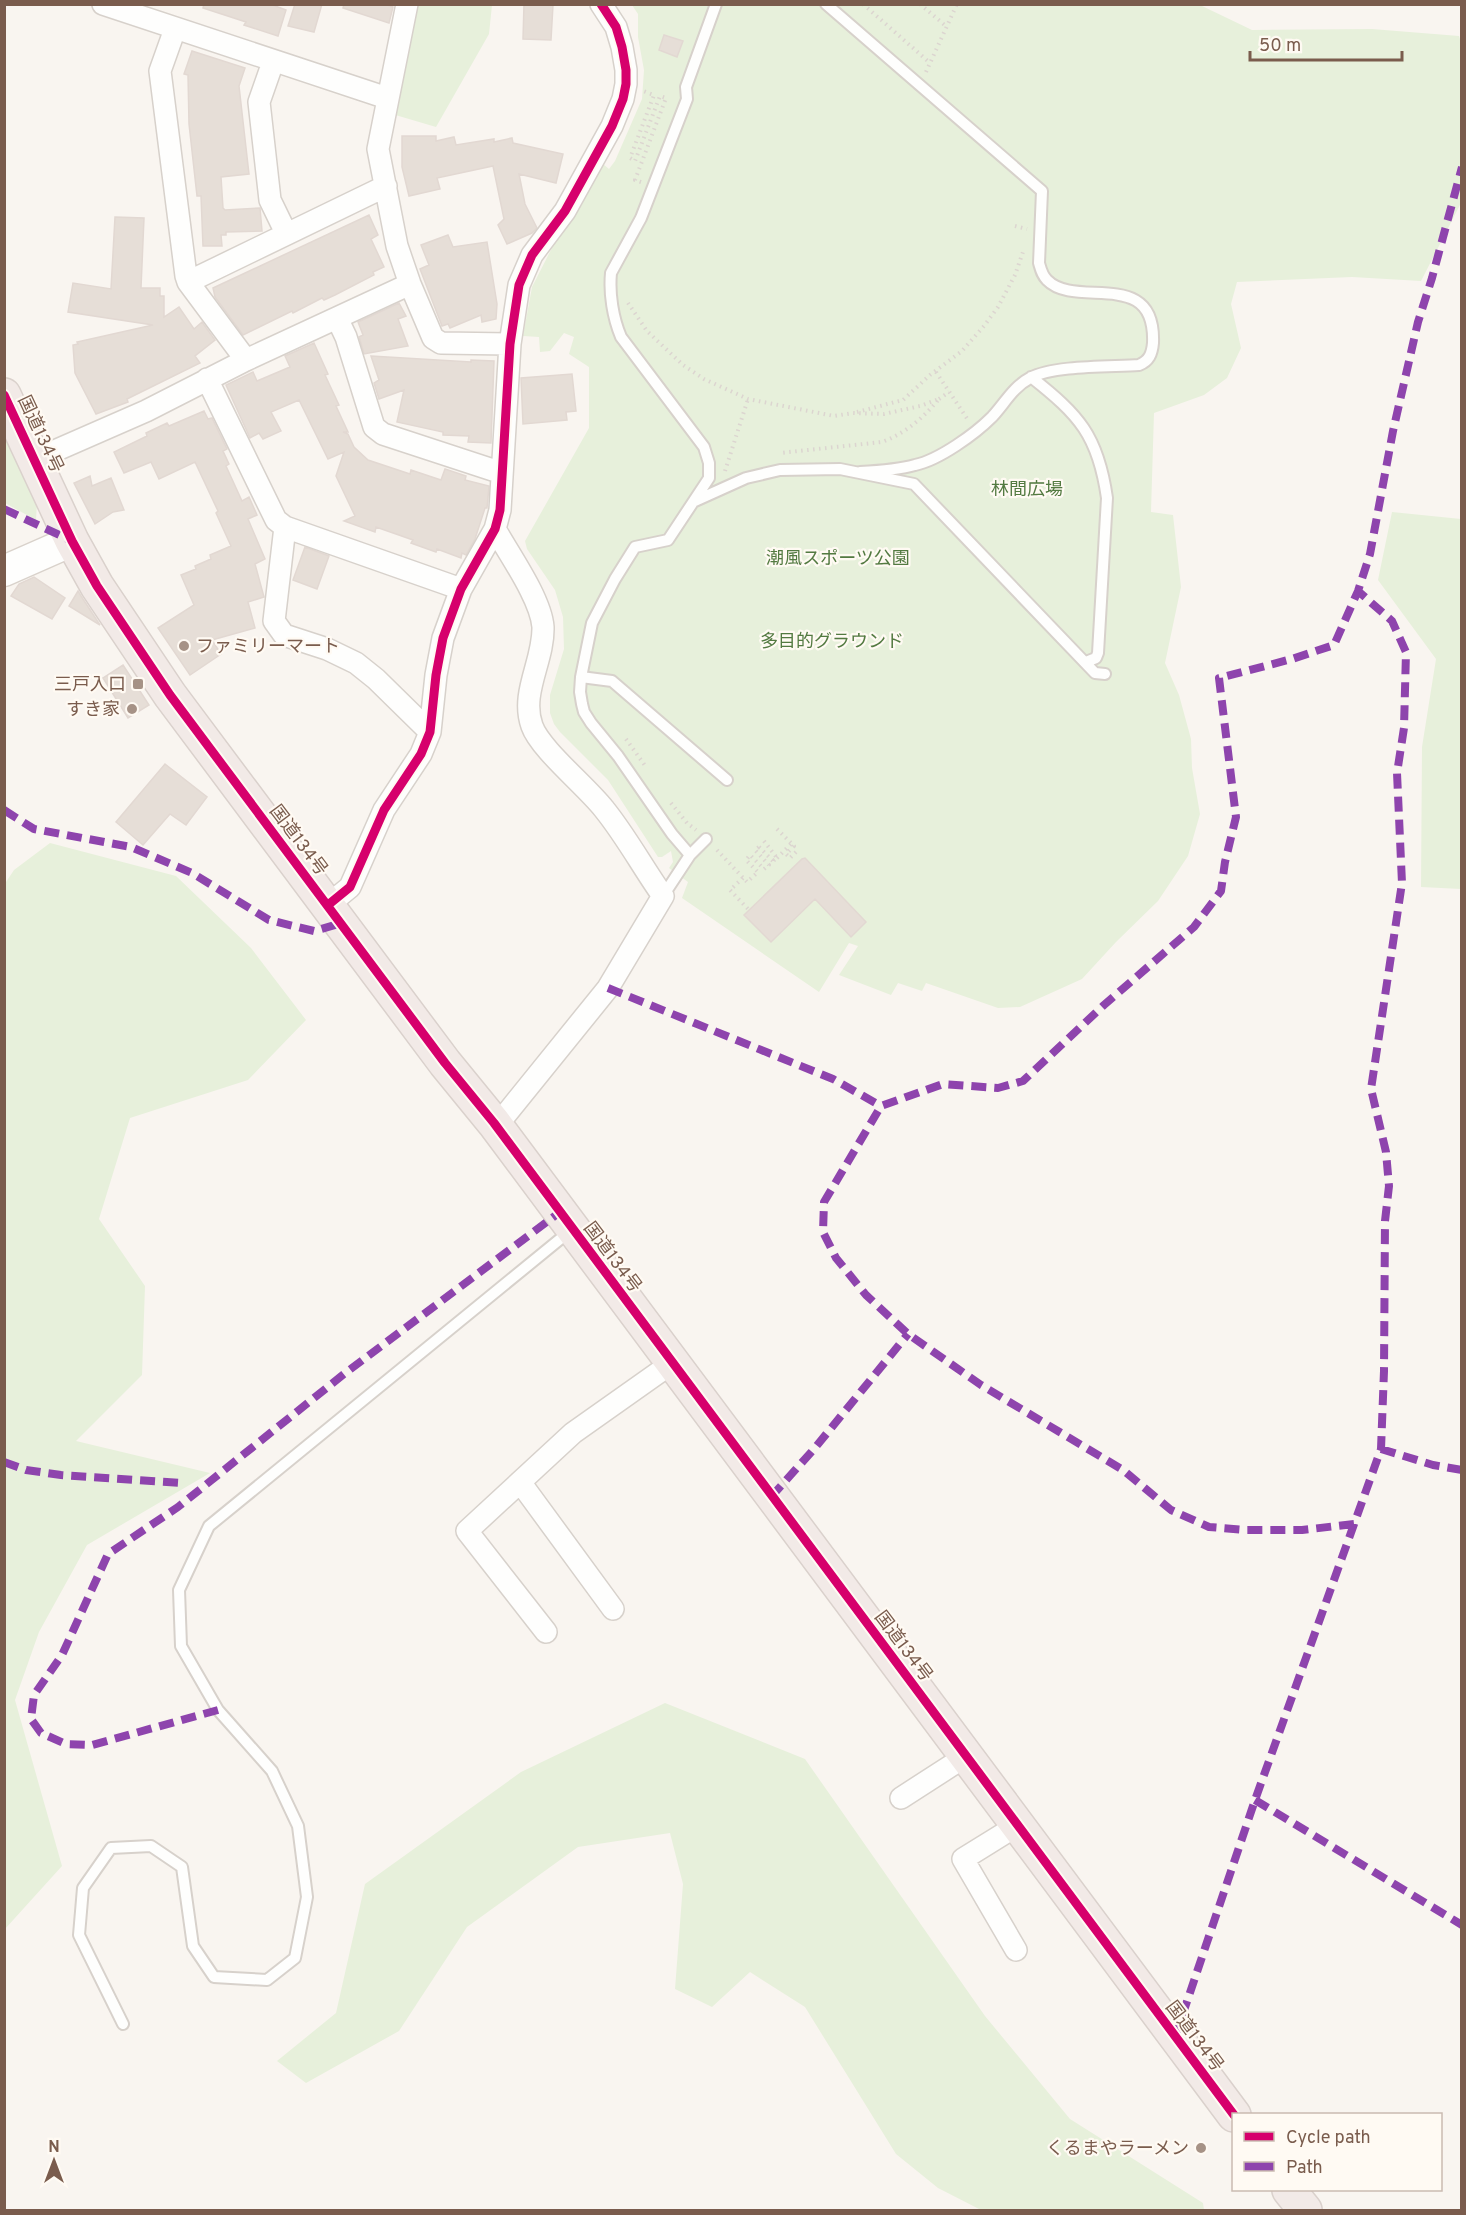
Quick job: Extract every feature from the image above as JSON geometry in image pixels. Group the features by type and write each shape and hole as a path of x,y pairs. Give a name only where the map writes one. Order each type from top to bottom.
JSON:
{"highway":[{"name":"国道134号","path":"4,395 72,541 97,586 170,695 445,1063 494,1123 1232,2114"},
{"path":"1290,2191 1305,2211"}],"street":[{"path":"103,4 387,98"},
{"path":"407,4 378,149 397,246 433,338 441,343 510,344"},
{"path":"328,905 350,887 384,810 421,754 430,732 439,655 460,589 495,529 500,510 510,344 519,285 532,255 565,211 612,126 626,84 622,47 616,27 602,4"},
{"path":"175,29 160,71 188,282 246,360"},
{"path":"273,62 259,102 270,200 286,233"},
{"path":"188,282 386,186"},
{"path":"34,459 146,411 246,360 410,284"},
{"path":"337,318 346,337 374,427 383,434 502,473"},
{"path":"207,379 276,520 285,527 460,589"},
{"path":"285,527 274,621 284,635 327,649 356,663 376,679 430,732"},
{"path":"494,1123 503,1118 608,988 663,896 606,811 591,792 541,742 532,727 529,698 543,627 539,611 525,581 495,529"},
{"path":"4,571 72,541"},
{"path":"546,1632 466,1531 573,1433 672,1363"},
{"path":"520,1482 614,1609"},
{"path":"901,1797 966,1756"},
{"path":"1016,1950 963,1859 1018,1825"}],"lane":[{"path":"690,855 672,834 618,756 600,736 584,712 580,692 592,623 615,579 636,547 668,540 709,478 706,452 621,337 614,312 610,281 641,218 687,99 686,87 716,4"},
{"path":"826,4 1042,191 1039,263 1042,274 1048,282 1065,289 1113,293 1131,298 1145,309 1150,319 1153,343 1151,356 1146,363 1139,365 1058,370 1031,377 1008,396 979,428 945,452 918,465 894,470 860,472"},
{"path":"1031,377 1070,409 1096,449 1104,478 1107,498 1098,654 1096,658 1086,662"},
{"path":"694,501 746,478 780,470 840,469 914,484 1095,673 1105,674"},
{"path":"581,677 612,681 727,780"},
{"path":"663,896 690,855 706,839"},
{"path":"123,2024 79,1935 83,1888 111,1848 151,1846 182,1867 193,1946 214,1977 267,1980 295,1958 307,1897 298,1826 272,1771 218,1710 181,1646 179,1590 209,1526 572,1229"}],"path":[{"path":"862,4 930,63"},
{"path":"920,4 947,27"},
{"path":"919,86 957,4"},
{"path":"626,84 654,95 630,159 635,160 660,96 666,98 636,180 641,182"},
{"path":"1015,226 1028,231 1041,229"},
{"path":"613,271 646,331 665,350 704,379 748,399 834,416 903,400 974,338 998,307 1015,275 1025,245"},
{"path":"936,372 974,428"},
{"path":"776,454 882,442 915,424 949,392"},
{"path":"701,492 722,480 748,399"},
{"path":"854,413 884,414 939,399"},
{"path":"624,736 652,775"},
{"path":"666,796 687,823 706,839 747,882 758,872 746,860 750,855 764,869 769,865 755,850 759,847 773,861 791,844"},
{"path":"777,829 794,846 786,854 790,858 799,849"},
{"path":"764,841 777,858"},
{"path":"743,878 730,890 748,909"}],"green space":[{"path":"415,5 492,5 489,34 436,127 392,114"},
{"name":"潮風スポーツ公園","path":"632,5 1200,5 1252,30 1372,29 1459,36 1461,42 1461,203 1421,281 1352,277 1237,282 1231,304 1241,348 1227,378 1204,395 1154,413 1151,512 1173,515 1181,587 1165,663 1179,695 1191,739 1192,768 1200,814 1188,856 1158,901 1082,979 1020,1007 998,1008 926,983 922,991 898,983 891,995 839,975 858,946 849,943 819,992 682,898 688,882 669,868 673,862 671,851 658,857 608,780 554,724 550,713 550,695 564,649 563,617 555,590 527,549 525,541 589,428 589,367 569,354 574,337 564,333 550,351 540,352 539,337 523,336 532,287 556,240 581,206 603,164 609,169 615,161 642,99 644,70 638,37 638,14"},
{"path":"4,430 37,503 36,520 5,503"},
{"path":"1392,512 1461,519 1461,889 1421,887 1422,747 1436,659 1378,580"},
{"path":"50,843 176,876 251,948 306,1020 248,1080 130,1118 99,1219 145,1286 142,1375 76,1441 210,1473 87,1545 39,1632 15,1700 62,1866 5,1929 4,885 14,870"},
{"path":"665,1703 805,1759 985,2016 1070,2119 1203,2203 1204,2210 981,2210 938,2188 896,2154 805,2007 750,1972 712,2007 675,1989 683,1884 670,1833 578,1847 467,1927 399,2031 306,2083 277,2061 336,2013 365,1884 521,1772"}],"building":[{"path":"204,4 270,4 286,10 278,36 244,25 246,22 203,8"},
{"path":"295,4 322,4 314,32 288,26"},
{"path":"344,4 385,4 393,7 389,23 343,8"},
{"path":"524,4 553,5 551,40 523,39"},
{"path":"664,35 683,41 677,57 659,50"},
{"path":"192,51 245,68 239,86 249,174 221,177 223,208 225,210 260,208 262,231 226,232 226,235 221,235 222,246 203,246 201,196 197,196 189,124 188,75 184,74"},
{"path":"402,136 436,136 436,141 454,137 456,145 512,138 513,143 563,154 556,183 519,174 525,204 537,228 532,233 507,244 498,225 504,219 493,166 437,178 440,189 409,196 402,167"},
{"path":"369,215 378,235 371,239 384,267 373,272 374,275 335,295 324,300 322,298 293,313 292,311 243,335 215,297 213,288"},
{"path":"115,217 144,218 141,288 160,288 160,296 164,296 164,317 179,307 194,329 202,322 215,340 195,356 200,363 127,399 128,402 96,414 75,373 73,345 78,344 77,342 153,325 68,312 73,283 111,289"},
{"path":"448,235 453,247 487,242 497,304 496,319 482,322 481,315 450,328 448,324 442,326 420,269 429,265 421,245"},
{"path":"399,303 406,316 398,319 408,346 364,354 359,337 363,335 358,322"},
{"path":"314,343 328,374 325,375 348,432 343,432 348,434 354,447 368,460 410,474 411,470 441,480 445,469 466,476 465,480 489,486 487,508 485,508 475,539 466,555 462,553 461,558 437,549 436,552 411,543 413,540 376,527 375,532 344,521 355,516 336,476 344,452 328,459 299,400 271,412 281,431 263,439 259,433 250,438 226,385 253,372 257,381 290,367 285,356"},
{"path":"371,356 471,362 471,360 494,361 491,443 468,442 469,436 443,435 443,432 397,422 404,390 379,399 374,383 379,380"},
{"path":"572,374 576,411 566,412 567,420 523,424 521,378"},
{"path":"204,411 208,419 212,418 227,449 223,451 229,464 226,466 242,501 249,497 257,515 248,519 265,559 255,564 264,597 248,602 255,628 212,640 221,654 190,675 158,628 194,605 181,575 211,559 210,555 231,546 216,513 218,511 195,462 159,479 151,462 124,473 114,452 147,436 146,433 167,423 169,426"},
{"path":"90,476 92,486 111,478 124,510 113,512 95,524 74,483"},
{"path":"305,547 329,556 317,589 293,580"},
{"path":"34,577 65,598 52,619 11,596 19,584"},
{"path":"78,591 81,596 100,625 69,606"},
{"path":"123,665 149,705 128,718 103,678"},
{"path":"165,764 207,797 186,825 170,814 143,845 116,822"},
{"path":"805,858 866,922 851,937 815,899 771,942 744,915"}],"marked path":[{"path":"1354,1524 1302,1530 1246,1530 1209,1527 1171,1510 1123,1470 981,1385 908,1334 866,1295 836,1258 823,1232 824,1202 881,1106 943,1084 998,1088 1023,1081 1104,1005 1194,927 1221,891 1225,862 1236,817 1219,678 1292,659 1334,645 1358,591 1370,554 1393,431 1418,322 1462,167"},
{"path":"4,509 72,541"},
{"path":"1175,2037 1255,1800 1381,1449 1385,1221 1389,1186 1386,1152 1371,1089 1402,883 1397,773 1404,728 1406,652 1392,621 1358,591"},
{"path":"4,810 34,829 131,847 192,873 269,920 314,931 342,923"},
{"path":"608,988 833,1079 881,1106"},
{"path":"218,1710 92,1745 66,1744 41,1733 31,1719 34,1695 62,1655 108,1554 178,1507 344,1374 560,1212"},
{"path":"771,1497 814,1449 908,1334"},
{"path":"1381,1449 1433,1465 1462,1470"},
{"path":"4,1462 26,1470 61,1475 182,1483"},
{"path":"1255,1800 1462,1925"}],"cycle path":[{"path":"328,905 350,887 384,810 421,754 430,732 436,675 443,638 461,589 495,529 500,510 510,344 519,285 532,255 565,211 612,126 623,99 626,70 622,47 616,27 601,4"},
{"path":"4,395 72,541 97,586 170,695 445,1063 494,1123 1233,2113"}],"place":[{"name":"ファミリーマート","path":"184,646"},
{"name":"三戸入口","path":"138,684"},
{"name":"すき家","path":"132,709"},
{"name":"くるまやラーメン","path":"1201,2148"}],"park label":[{"name":"林間広場","path":"1027,489"},
{"name":"多目的グラウンド","path":"832,641"}]}
